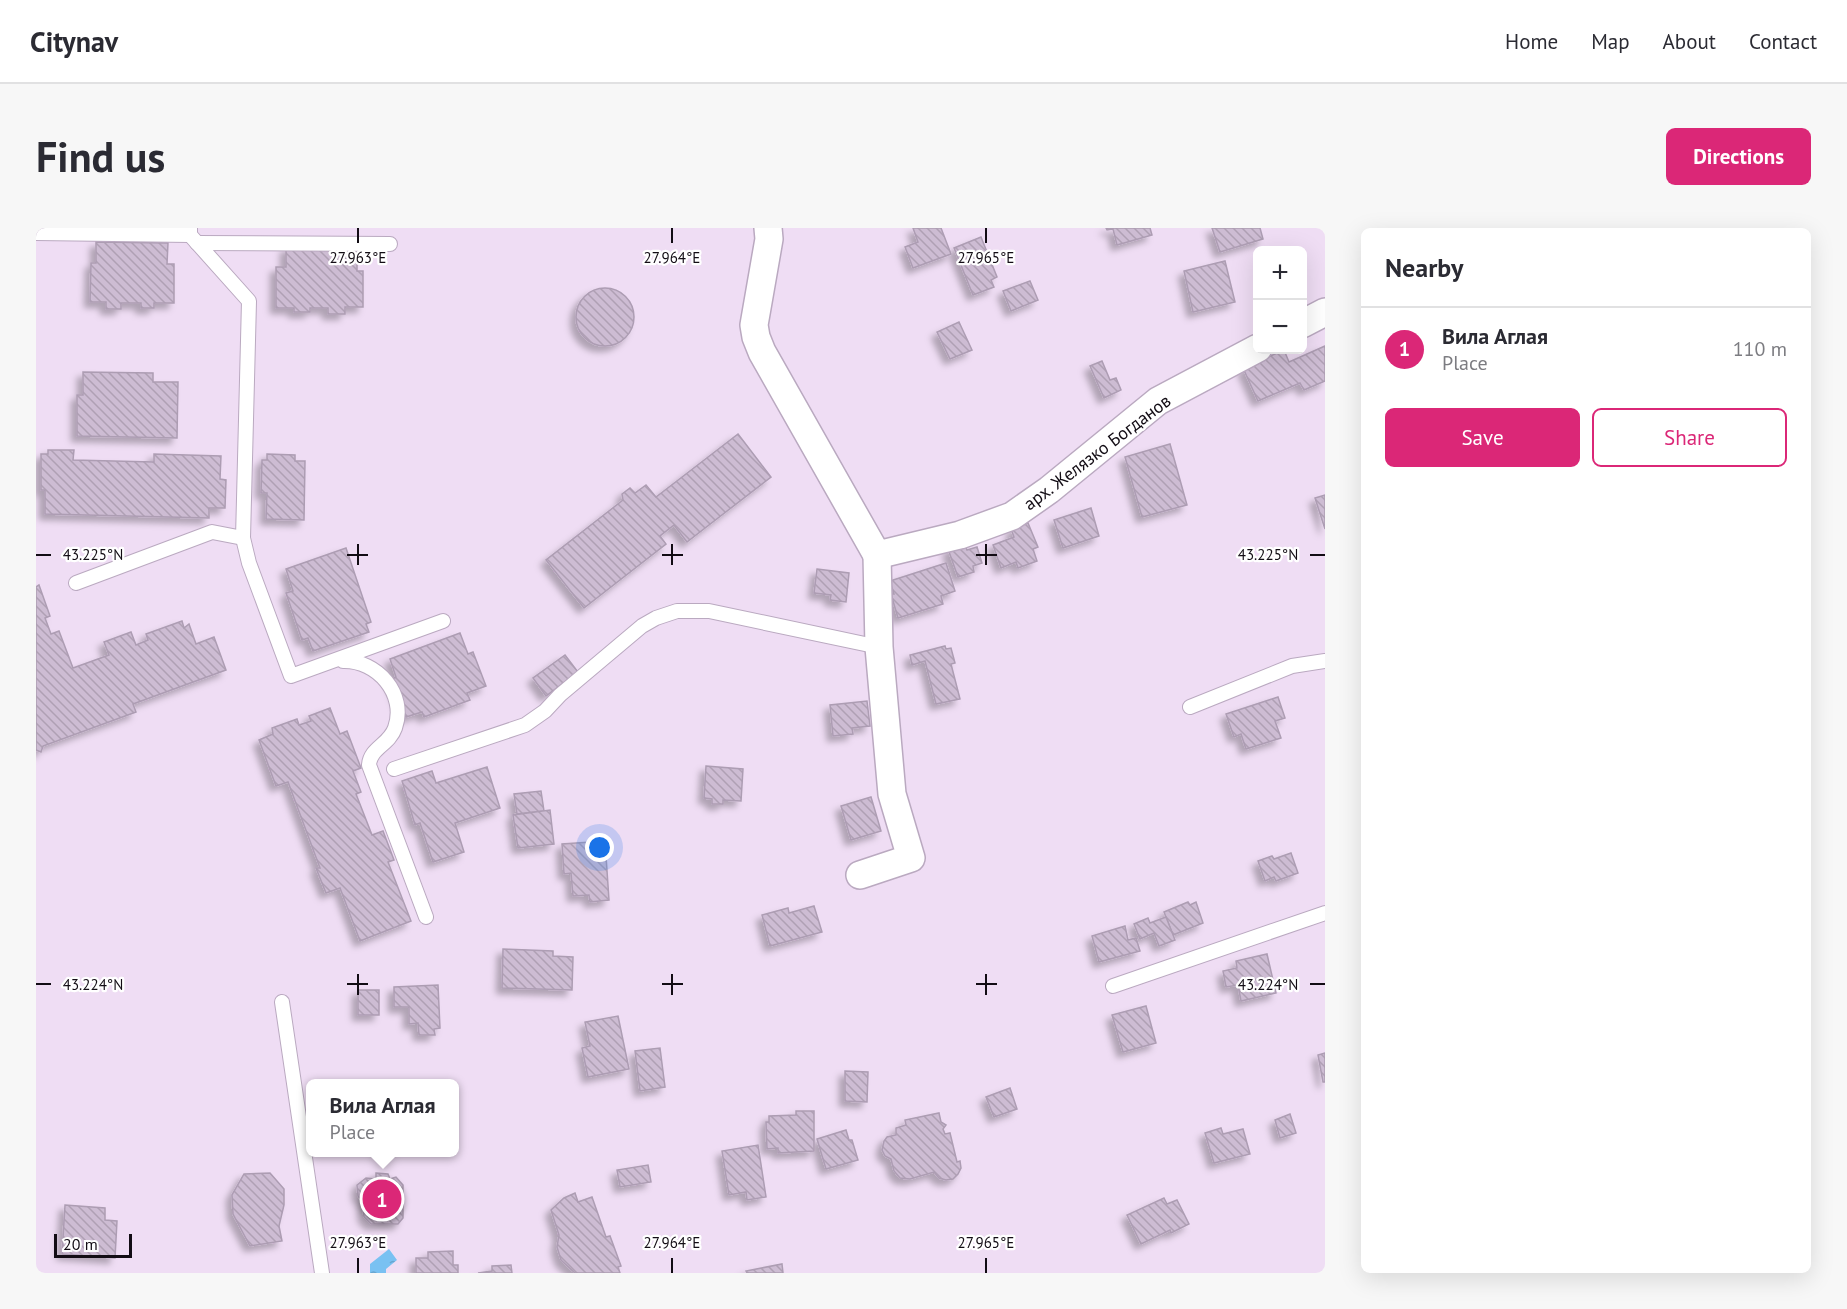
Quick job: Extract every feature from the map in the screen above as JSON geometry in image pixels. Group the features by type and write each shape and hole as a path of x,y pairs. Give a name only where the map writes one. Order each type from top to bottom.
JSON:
{"street":[{"path":"768,228 769,240 754,325 756,337 762,352 877,555 879,647 892,794 911,858 860,875"},
{"path":"1307,321 1325,312"},
{"name":"арх. Желязко Богданов","path":"877,555 960,535 1012,516 1049,490 1158,401 1253,350"}],"lane":[{"path":"36,233 193,235 390,244"},
{"path":"193,235 249,301 243,538 249,563 291,676 443,621"},
{"path":"76,583 213,532 243,538"},
{"path":"394,769 525,725 545,711 560,695 642,626 656,618 677,611 709,611 879,647"},
{"path":"335,661 359,663 370,667 391,687 396,700 398,714 395,728 390,740 374,751 369,759 369,765 426,917"},
{"path":"1190,707 1292,666 1325,661"},
{"path":"1113,986 1325,913"},
{"path":"282,1002 322,1273"}],"water":[{"path":"389,1249 397,1260 386,1269 386,1273 370,1273 370,1264"}],"building":[{"path":"913,228 941,228 951,254 913,268 905,247 918,242"},
{"path":"1106,228 1150,228 1152,235 1117,245 1113,229 1107,230"},
{"path":"1212,228 1260,228 1263,239 1220,252"},
{"path":"981,237 997,277 991,280 994,287 973,295 954,248"},
{"path":"96,242 168,243 167,264 174,264 174,303 154,303 154,308 141,308 141,303 121,303 121,309 106,309 106,302 90,302 91,263 96,263"},
{"path":"286,247 357,247 357,271 363,271 363,307 345,307 345,314 328,314 328,308 310,308 310,312 294,312 294,308 276,308 276,267 286,267"},
{"path":"1225,261 1235,302 1193,312 1184,271"},
{"path":"1030,281 1038,300 1011,311 1003,291"},
{"path":"605,288 621,293 629,301 634,317 629,333 621,341 605,346 589,341 581,333 576,317 581,301 589,293"},
{"path":"959,322 972,350 950,359 937,332"},
{"path":"1325,346 1325,381 1304,390 1300,383 1258,401 1243,368 1275,354 1286,354 1289,362"},
{"path":"1102,361 1110,380 1116,378 1121,390 1104,398 1090,366"},
{"path":"83,372 153,373 153,382 178,382 177,438 77,436 77,395 83,395"},
{"path":"738,434 771,477 687,542 674,525 660,536 666,544 584,608 546,560 623,500 622,494 630,488 635,493 646,485 656,497"},
{"path":"1170,444 1187,505 1142,517 1125,457"},
{"path":"48,450 74,450 73,460 154,462 154,454 221,456 220,479 226,480 225,508 209,508 209,518 45,514 45,490 41,490 41,454 48,454"},
{"path":"267,454 295,455 295,461 305,461 304,520 266,519 267,493 261,493 262,460 267,460"},
{"path":"1325,495 1325,529 1315,498"},
{"path":"1091,508 1099,536 1063,548 1054,520"},
{"path":"1028,523 1038,547 1033,549 1037,561 1018,568 1016,562 1001,568 993,545 1014,537 1011,529"},
{"path":"964,543 967,550 977,547 982,563 973,566 974,572 958,577 948,549"},
{"path":"346,548 371,622 366,624 369,632 313,651 308,638 302,640 286,593 293,591 286,569"},
{"path":"946,563 955,591 941,596 943,604 898,618 890,581"},
{"path":"817,569 849,573 846,602 830,600 831,595 814,593"},
{"path":"39,585 50,616 45,618 51,634 59,631 73,668 109,655 104,642 131,632 136,645 148,640 146,634 182,621 184,628 189,624 196,644 214,637 226,670 133,704 136,712 43,746 41,752 36,750 36,587"},
{"path":"460,633 468,654 473,652 486,686 467,693 470,700 424,717 422,712 406,717 392,679 396,677 390,659"},
{"path":"945,646 946,649 951,648 955,663 951,664 960,699 936,704 925,661 912,665 910,655"},
{"path":"565,655 578,672 546,696 533,678"},
{"path":"1278,697 1285,718 1275,721 1281,738 1246,749 1241,734 1234,737 1226,714"},
{"path":"867,701 870,726 852,728 853,734 833,736 830,705"},
{"path":"330,708 340,734 347,731 361,768 353,771 361,792 356,794 372,835 383,831 394,860 388,862 411,921 360,941 340,888 326,893 316,868 320,868 288,782 276,786 259,740 273,734 272,728 297,719 299,725 311,721 309,716"},
{"path":"706,766 743,769 741,801 723,800 723,804 712,804 712,799 704,798"},
{"path":"487,767 500,808 455,823 464,852 433,862 420,823 415,825 402,781 432,771 436,783"},
{"path":"541,791 544,811 517,814 514,794"},
{"path":"871,797 881,831 851,840 841,806"},
{"path":"550,810 554,844 518,848 513,815"},
{"path":"605,841 609,900 590,902 589,895 573,896 571,873 564,874 562,844"},
{"path":"1291,853 1298,873 1276,881 1274,877 1265,881 1258,861 1272,856 1274,859"},
{"path":"1188,902 1190,905 1196,902 1203,923 1173,935 1164,912"},
{"path":"814,906 822,932 770,946 762,915 788,908 789,913"},
{"path":"1166,917 1175,940 1159,946 1154,933 1140,939 1134,924 1148,918 1150,923"},
{"path":"1125,926 1128,940 1136,938 1140,951 1099,962 1092,936"},
{"path":"503,949 553,951 553,956 573,957 572,990 502,988"},
{"path":"1267,954 1276,993 1241,1001 1238,985 1226,987 1223,971 1237,968 1236,961"},
{"path":"438,985 440,1028 434,1029 435,1035 419,1035 418,1023 409,1024 409,1007 394,1007 394,987"},
{"path":"358,990 379,990 379,1015 358,1015"},
{"path":"1146,1006 1156,1043 1123,1052 1112,1015"},
{"path":"618,1016 629,1069 588,1077 582,1048 590,1046 585,1022"},
{"path":"660,1048 665,1087 640,1091 635,1051"},
{"path":"1325,1053 1325,1082 1323,1082 1318,1055"},
{"path":"845,1071 868,1072 867,1102 845,1101"},
{"path":"1010,1088 1017,1109 994,1117 986,1097"},
{"path":"796,1111 814,1111 814,1151 778,1153 778,1148 767,1149 766,1122 769,1122 769,1116 796,1115"},
{"path":"939,1113 941,1122 946,1125 943,1129 945,1134 950,1133 957,1162 960,1161 961,1168 958,1174 953,1179 946,1180 939,1178 934,1172 910,1179 900,1178 894,1171 891,1159 885,1156 882,1150 884,1141 887,1137 896,1135 896,1128 906,1125 905,1120"},
{"path":"1290,1114 1296,1133 1280,1138 1275,1120"},
{"path":"1221,1128 1223,1134 1243,1129 1250,1154 1214,1163 1205,1133"},
{"path":"846,1130 849,1140 852,1140 858,1160 826,1169 817,1139"},
{"path":"758,1145 766,1197 747,1200 746,1192 729,1195 722,1151"},
{"path":"648,1165 651,1182 620,1187 617,1170"},
{"path":"270,1173 284,1189 284,1205 279,1226 282,1241 250,1246 233,1214 232,1195 244,1174"},
{"path":"376,1173 388,1174 390,1179 396,1177 403,1185 403,1218 398,1224 371,1224 364,1217 357,1185 366,1178 376,1179"},
{"path":"575,1193 578,1202 592,1197 606,1237 610,1236 621,1266 618,1267 620,1273 575,1273 561,1260 557,1247 559,1235 551,1210 564,1198"},
{"path":"1164,1198 1167,1204 1177,1200 1189,1224 1141,1244 1127,1215"},
{"path":"65,1205 105,1208 105,1220 117,1221 115,1258 62,1254"},
{"path":"453,1251 453,1265 458,1265 458,1273 416,1273 416,1258 428,1258 428,1252"},
{"path":"782,1264 783,1273 747,1273 746,1271"},
{"path":"511,1265 512,1273 478,1273 492,1271 492,1266"}],"place":[{"name":"Вила Аглая","path":"382,1199"}]}
